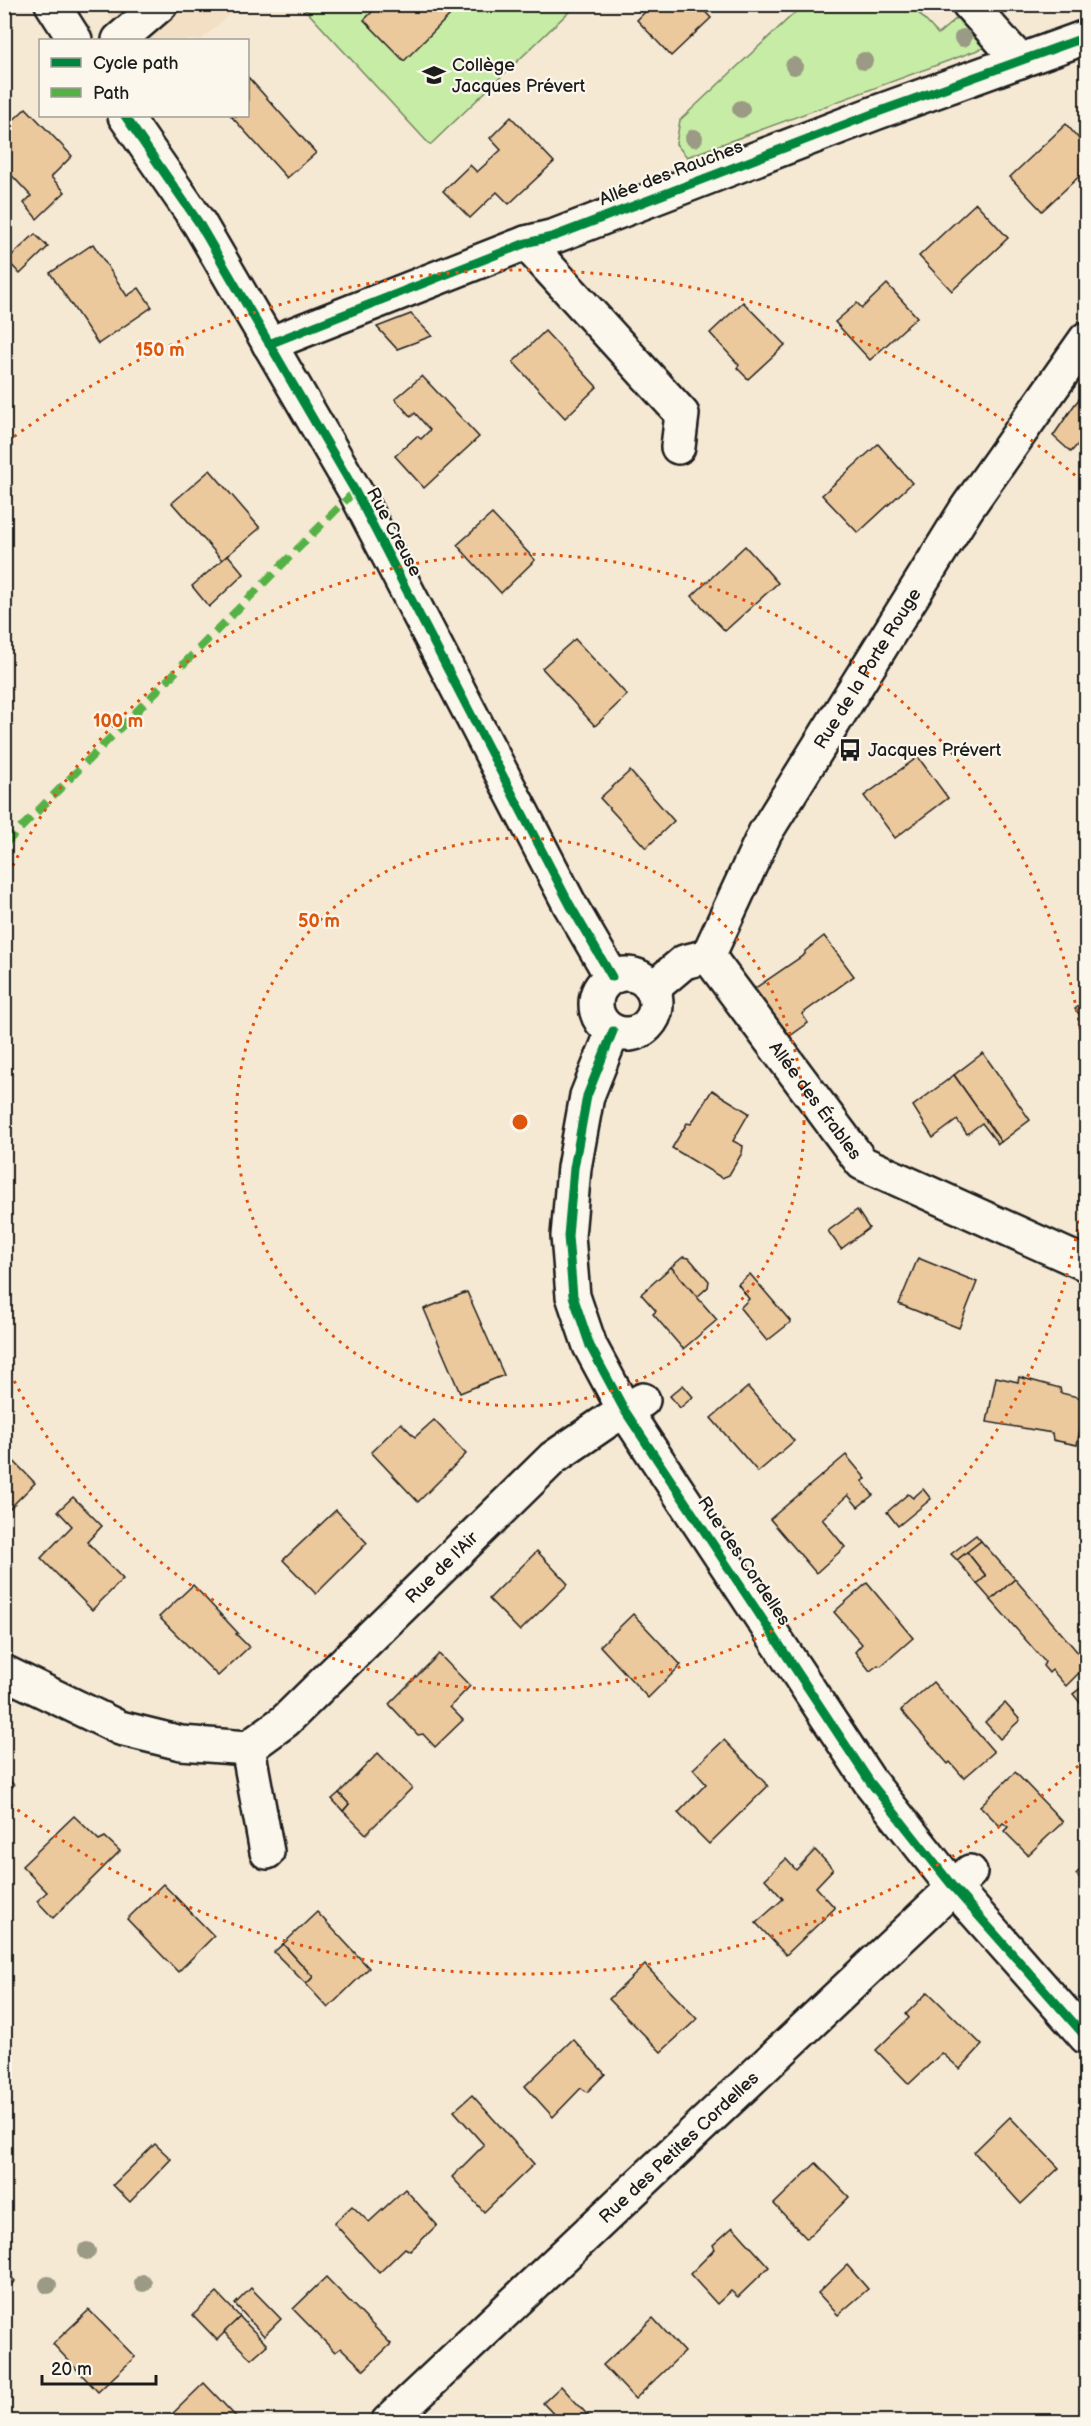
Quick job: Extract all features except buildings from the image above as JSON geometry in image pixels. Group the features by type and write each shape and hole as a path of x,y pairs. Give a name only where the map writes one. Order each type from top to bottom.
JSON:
{"street":[{"path":"52,4 74,39"},
{"path":"120,39 161,4"},
{"path":"969,4 1020,61"},
{"name":"Allée des Rauches","path":"269,344 526,243 555,236 875,113 1086,37"},
{"name":"Rue Creuse","path":"126,117 199,223 355,491 570,905 612,977"},
{"path":"526,243 682,414 678,447"},
{"name":"Rue de la Porte Rouge","path":"708,956 761,839 966,508 1086,339"},
{"path":"652,989 684,962 708,956"},
{"name":"Allée des Érables","path":"708,956 862,1163 1086,1264"},
{"path":"630,974 639,976 652,989 656,1007 653,1016 648,1024 632,1033 613,1031 606,1026 596,1009 599,990 612,977 630,974"},
{"name":"Rue des Cordelles","path":"613,1031 587,1096 574,1168 568,1236 573,1296 590,1346 634,1405 870,1782 962,1880 1086,2037"},
{"name":"Rue de l'Air","path":"248,1748 285,1720 553,1458 634,1405"},
{"path":"4,1672 120,1728 181,1743 248,1748 267,1852"},
{"name":"Rue des Petites Cordelles","path":"388,2421 962,1880"}],"shaded area":[{"path":"102,5 240,5 202,39 124,39"}],"green space":[{"name":"Collège Jacques Prévert","path":"301,5 576,5 430,145"},
{"path":"803,5 911,5 938,34 958,17 986,47 687,157 676,144 680,120"}],"marked path":[{"path":"4,845 355,491"}],"cycle path":[{"path":"269,344 526,243 555,236 875,113 1086,37"},
{"path":"126,117 199,223 355,491 570,905 612,977"},
{"path":"613,1031 587,1096 574,1168 568,1236 573,1296 590,1346 625,1411 870,1782 954,1888 1086,2037"}],"place":[{"name":"Collège Jacques Prévert","path":"434,75"},
{"name":"Jacques Prévert","path":"850,750"}]}
